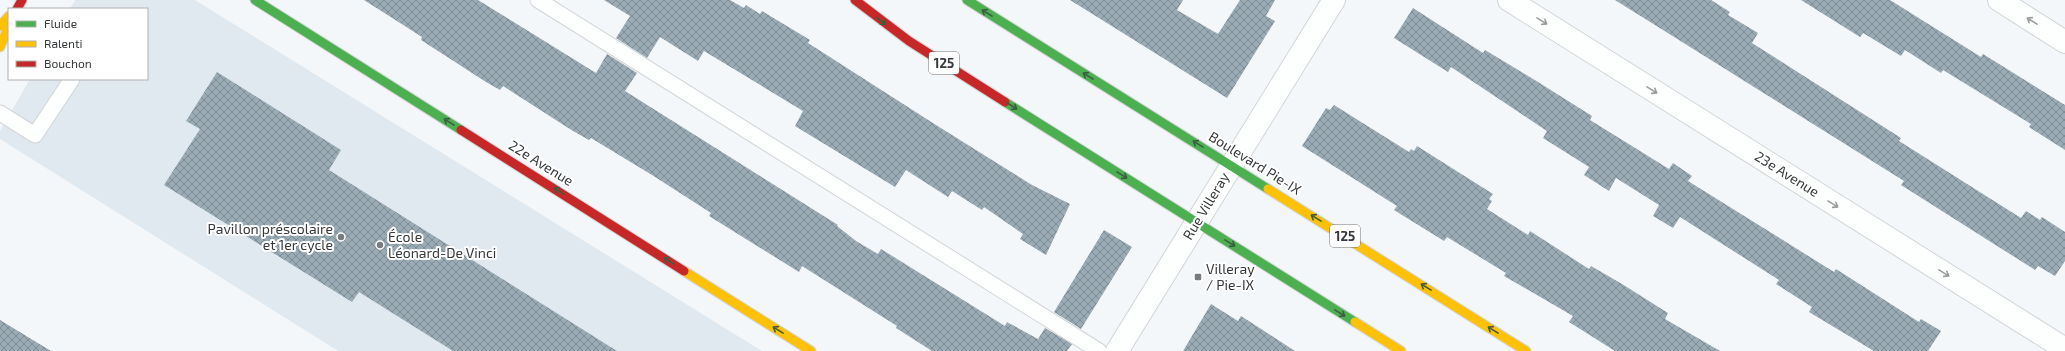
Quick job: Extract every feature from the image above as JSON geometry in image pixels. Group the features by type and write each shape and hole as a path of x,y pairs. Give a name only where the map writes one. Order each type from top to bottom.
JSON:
{"main road":[{"name":"22e Avenue","path":"255,0 811,351"},
{"name":"125","path":"855,0 909,41 1401,351"},
{"name":"Boulevard Pie-IX","path":"967,0 1526,351"},
{"path":"0,26 8,18"},
{"path":"0,47 8,28"}],"street":[{"name":"Rue Villeray","path":"1117,351 1334,0"},
{"name":"23e Avenue","path":"1509,0 2065,349"},
{"path":"1999,0 2065,42"}],"lane":[{"path":"538,0 1099,351"},
{"path":"0,113 35,135 71,80"}],"shaded area":[{"name":"École Léonard-De Vinci","path":"75,0 195,0 762,351 338,351 0,139 0,131 29,80 148,80 148,8 71,8"}],"building":[{"path":"364,0 478,0 596,73 607,54 637,73 625,91 838,225 837,226 856,241 878,254 881,249 1005,326 1007,322 1038,339 1045,328 1072,344 1067,351 932,351 896,328 897,326 802,266 799,272 709,216 711,213 591,138 589,140 573,131 503,86 500,90 486,82 421,40 422,37"},
{"path":"604,0 730,0 744,8 746,5 760,14 762,11 810,40 808,43 936,125 1032,185 1070,204 1046,255 1020,239 1023,234 984,207 982,210 952,191 948,197 906,170 895,187 795,126 803,111 704,51 698,61 660,37 647,58 616,38 630,16"},
{"path":"1070,0 1183,0 1177,10 1218,34 1240,0 1275,0 1266,16 1275,21 1227,98"},
{"path":"1615,0 1711,0 1730,12 1728,15 1758,33 1752,43 1901,138 1899,141 2021,218 2026,211 2040,220 2042,217 2065,232 2065,261 2055,276 2038,266 2035,270 1901,185 1904,181"},
{"path":"1801,0 1890,0 1981,57 1983,54 2065,105 2065,150 2029,127 2031,124 1943,70 1941,73 1905,50 1901,56 1863,33 1860,37"},
{"path":"1413,8 1483,53 1485,50 1538,82 1592,116 1590,120 1669,169 1673,163 1692,176 1688,181 1834,272 1836,269 1919,322 1921,319 1941,331 1928,351 1874,351 1809,312 1812,307 1776,284 1779,280 1680,217 1673,228 1653,216 1659,205 1616,178 1609,191 1584,175 1589,167 1543,138 1547,131 1451,67 1448,72 1394,38"},
{"name":"Pavillon préscolaire et 1er cycle","path":"217,72 341,150 329,170 617,351 453,351 359,292 352,302 164,185 200,129 186,121"},
{"path":"1334,105 1409,152 1411,149 1414,151 1417,146 1493,194 1489,199 1492,201 1487,209 1528,235 1530,231 1589,269 1591,266 1622,284 1668,313 1665,319 1720,351 1615,351 1569,322 1573,316 1504,276 1506,273 1447,237 1444,241 1394,210 1397,206 1302,146 1326,108 1330,110"},
{"path":"1104,230 1132,247 1081,329 1054,312"},
{"path":"1211,304 1238,321 1241,316 1295,351 1183,351"},
{"path":"0,320 51,351 0,351"}],"traffic: fast":[{"path":"255,0 461,130"},
{"path":"967,0 1268,189"},
{"path":"1005,102 1355,322"}],"traffic: slow":[{"path":"0,26 8,17"},
{"path":"0,47 8,28"},
{"path":"1268,189 1526,351"},
{"path":"684,271 811,351"},
{"path":"1355,322 1401,351"}],"traffic: jam":[{"path":"18,8 22,0"},
{"path":"855,0 909,41 1005,102"},
{"path":"461,130 684,271"}],"place":[{"name":"Pavillon préscolaire et 1er cycle","path":"341,237"},
{"name":"École Léonard-De Vinci","path":"380,245"},
{"name":"Villeray / Pie-IX","path":"1198,277"}]}
